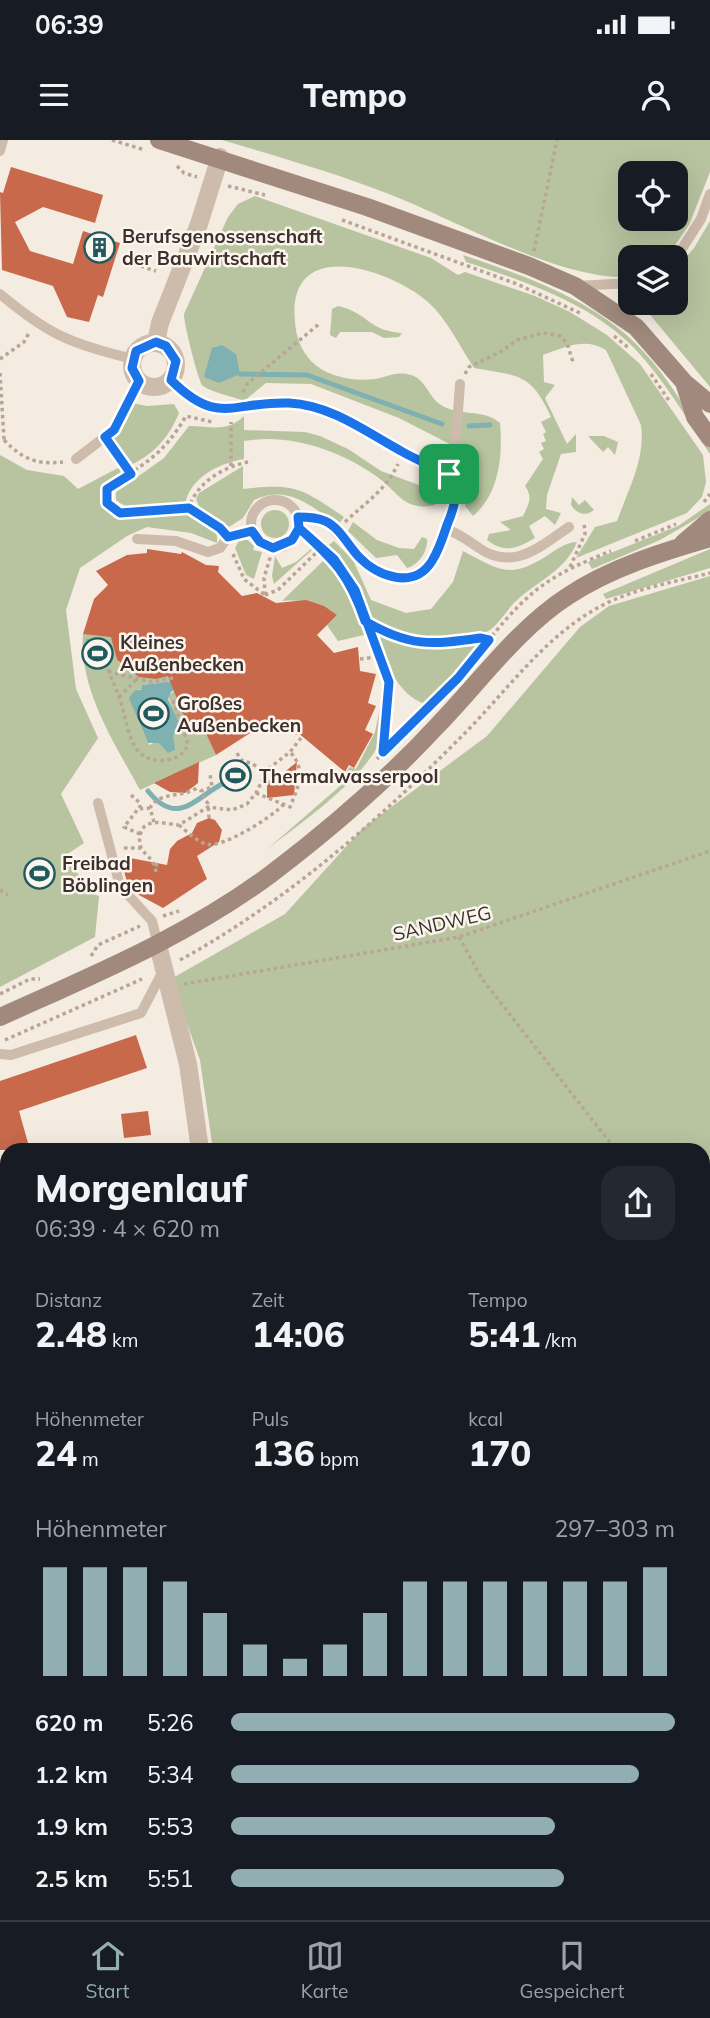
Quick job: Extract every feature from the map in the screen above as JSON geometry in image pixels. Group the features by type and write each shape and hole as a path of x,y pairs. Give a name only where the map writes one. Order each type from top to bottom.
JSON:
{"main road":[{"path":"159,140 220,157 529,266 575,286 636,327 684,382 710,404"},
{"path":"684,382 695,418 710,439"},
{"path":"677,547 704,515"},
{"path":"0,1017 158,945 270,874 352,807 435,729 527,631 567,596 593,582 677,547 710,538"}],"street":[{"path":"156,342 161,321 200,224 220,157"},
{"path":"156,342 166,346 176,361 171,380 156,387 139,381 132,368 133,359 142,346 156,342"},
{"path":"158,945 188,1064 199,1143"}],"lane":[{"path":"0,150 3,140"},
{"path":"684,245 701,219 710,194"},
{"path":"575,286 618,284"},
{"path":"0,295 35,323 65,340 133,359"},
{"path":"171,380 196,402 221,409 290,403 316,408 344,418 403,453 449,474"},
{"path":"76,459 114,430 139,381"},
{"path":"298,522 326,522 360,558 379,573 395,578 422,573 432,562 456,502 456,488 449,474 456,438 460,384"},
{"path":"272,500 288,504 298,522 292,540 273,548 260,542 252,531 253,514 264,503 272,500"},
{"path":"446,529 467,537 480,549 498,557 517,559 569,527"},
{"path":"137,539 176,541 208,552 220,548 228,537"},
{"path":"98,803 120,887 152,921 158,945"},
{"path":"0,1054 11,1055 141,1013 164,969"}],"path":[{"path":"529,266 557,140"},
{"path":"246,191 269,195"},
{"path":"331,215 517,284 591,320"},
{"path":"134,264 156,271"},
{"path":"247,384 319,324"},
{"path":"610,332 632,351"},
{"path":"460,384 469,367 529,335 560,336 572,351 573,362"},
{"path":"0,359 24,342"},
{"path":"645,367 673,406"},
{"path":"0,373 2,440 22,457 41,464 76,459"},
{"path":"216,423 186,416 165,449 107,489 107,503 120,513 189,508 220,528 228,537 244,579 265,595"},
{"path":"224,422 231,420 230,466"},
{"path":"105,437 131,474"},
{"path":"337,531 383,489 403,453"},
{"path":"189,508 193,494 230,466 248,462"},
{"path":"704,515 710,494"},
{"path":"298,522 321,549 334,559 355,590 377,657 389,682 383,752"},
{"path":"570,566 585,534 584,522"},
{"path":"631,543 679,522"},
{"path":"228,537 252,531"},
{"path":"265,595 264,578 273,548"},
{"path":"481,650 515,608 570,566 618,548"},
{"path":"265,595 278,590 321,549"},
{"path":"603,605 710,573"},
{"path":"365,621 399,639 417,644 480,638 489,640"},
{"path":"360,659 377,657"},
{"path":"108,663 125,725 136,749 160,761 183,754 188,745 173,700"},
{"path":"109,672 152,682 173,678"},
{"path":"119,697 136,679"},
{"path":"375,762 422,713"},
{"path":"180,825 208,807 232,810 247,804 258,791 265,774 290,752 301,738"},
{"path":"258,791 290,807 300,781 301,769 290,752"},
{"path":"237,753 241,760 253,764 265,774"},
{"path":"154,822 150,808 153,802 167,794 183,795 212,786 210,774"},
{"path":"200,789 208,807 209,818"},
{"path":"258,791 266,790"},
{"path":"131,794 141,808"},
{"path":"140,834 154,822 180,825 202,842 215,845 262,823 284,805"},
{"path":"140,834 124,827 141,808 150,808"},
{"path":"140,834 141,848 161,867"},
{"path":"119,848 141,848"},
{"name":"SANDWEG","path":"170,987 275,966 459,937 710,851"},
{"path":"155,864 156,872"},
{"path":"0,890 8,895"},
{"path":"81,961 92,955 98,944 180,910"},
{"path":"459,937 482,979 611,1143"},
{"path":"0,1041 164,969"},
{"path":"0,994 9,990"}],"green space":[{"path":"222,140 710,140 710,172 688,226 688,161 618,161 618,231 685,231 675,245 618,245 618,277 574,270 543,260 373,188"},
{"path":"255,196 431,258 458,275 465,272 535,296 570,312 607,335 640,364 703,455 706,482 702,497 687,513 576,558 595,527 617,521 639,462 642,437 641,425 606,350 590,344 575,345 543,355 544,382 555,385 545,398 567,444 576,434 576,452 561,454 547,495 546,509 561,513 555,525 545,516 529,526 535,538 523,545 506,548 487,540 489,534 511,530 500,522 523,516 529,501 525,486 543,459 539,452 544,449 541,443 546,441 543,434 546,432 541,422 551,417 530,384 513,375 474,368 447,325 428,302 390,279 366,270 323,268 306,277 297,295 295,322 300,343 311,361 333,375 359,380 407,374 418,379 432,397 448,409 486,416 500,423 500,461 494,486 482,507 473,516 465,506 475,457 399,418 311,384 266,383 244,401 203,386 184,314 228,217 238,204"},
{"path":"710,221 710,387 650,315 688,315 688,255"},
{"path":"463,255 559,292 603,317 623,332 670,384 710,446 710,454 672,396 640,354 611,328 552,293 466,262"},
{"path":"338,306 356,313 382,329 402,333 399,337 384,338 372,332 340,332 336,338 330,335 332,309"},
{"path":"132,403 147,406 174,404 179,413 161,443 133,464 113,438"},
{"path":"244,416 244,430 305,432 348,449 381,471 427,488 438,497 435,505 415,506 408,503 376,476 330,451 278,439 244,441 244,459 224,464 207,473 193,486 185,503 139,508 123,505 116,500 116,492 164,458 189,426 224,427"},
{"path":"588,436 604,436 618,442 615,455 608,447 603,452"},
{"path":"0,455 27,470 64,476 78,489 118,468 124,472 104,485 101,496 114,518 188,515 217,534 217,543 191,533 147,527 127,536 80,568 66,610 76,689 98,738 61,794 84,843 66,855 90,893 99,896 95,937 0,987"},
{"path":"243,466 243,489 275,487 297,490 344,517 338,525 299,499 278,494 254,500 243,518 229,527 201,511 196,499 199,493"},
{"path":"572,497 579,505 585,500 594,510 584,514 576,511 571,505"},
{"path":"710,504 710,511 660,540 592,569 588,562 678,526"},
{"path":"275,510 285,514 289,524 285,534 275,538 265,534 261,524 265,514"},
{"path":"353,522 377,540 399,548 414,549 422,537 427,539 424,553 419,561 407,568 397,555 376,558 348,531"},
{"path":"306,537 312,544 312,550 274,584 272,576 275,556 282,568 296,562 311,549"},
{"path":"240,539 248,540 254,546 253,550 262,552 254,579 246,575 235,548"},
{"path":"334,541 353,560 371,600 406,613 431,609 453,582 463,551 496,567 514,570 524,568 566,545 577,542 559,568 517,600 491,629 460,640 428,642 397,635 373,618 329,545"},
{"path":"710,549 710,568 606,599 603,594"},
{"path":"329,556 352,593 364,635 338,641 327,625 337,615 311,603 282,601 323,561 321,557"},
{"path":"710,576 710,1143 212,1143 200,1060 171,979 285,914 363,828 487,736 580,627 609,606"},
{"path":"374,632 421,647 481,642 459,671 426,704 416,700 399,684 387,664"},
{"path":"83,634 113,634 117,660 137,675 158,677 174,672 174,681 142,685 142,689 138,689 138,720 149,745 181,731 168,696 178,688 183,714 193,727 201,723 216,755 140,790 109,734 92,695 83,655"},
{"path":"380,708 384,726 378,746 363,767 322,807 265,851 347,780 344,774 350,767 356,769 375,732"}],"water":[{"path":"222,345 236,354 240,374 219,383 204,377 212,348"},
{"name":"Kleines Außenbecken","path":"86,639 106,640 110,660 96,668 90,663"},
{"name":"Großes Außenbecken","path":"174,681 178,688 171,692 168,699 182,729 173,735 175,750 168,753 159,743 148,743 129,698 134,691 142,689 142,685"},
{"name":"Thermalwasserpool","path":"245,765 250,767 252,778 232,790 223,787 223,774"}],"building":[{"name":"Berufsgenossenschaft der Bauwirtschaft","path":"11,167 103,195 95,223 43,207 15,222 30,251 73,264 83,231 120,243 103,297 98,295 89,322 67,317 53,286 2,270 0,192 3,193"},
{"path":"147,549 182,552 206,565 219,566 218,572 242,596 257,593 276,603 306,600 324,606 337,615 317,635 334,653 358,647 360,671 376,674 368,703 376,706 365,730 373,734 354,768 349,765 345,772 297,732 297,735 269,721 216,755 201,723 193,728 183,714 168,676 156,679 139,677 117,660 111,637 83,634 94,599 108,585 96,571 127,555 147,553"},
{"path":"199,762 198,783 185,793 170,792 154,783"},
{"path":"297,762 294,795 267,798 267,780 273,781"},
{"path":"209,818 215,820 222,830 219,842 197,856 207,879 163,908 139,895 127,882 121,860 125,857 167,865 170,849 177,841 192,833 197,823"},
{"path":"136,1035 147,1068 19,1111 28,1143 0,1143 0,1081"},
{"path":"148,1111 151,1135 124,1138 121,1114"}],"waterway":[{"path":"240,374 307,375 442,424"},
{"path":"469,426 490,425"},
{"path":"148,791 158,802 177,809 185,807 222,784"}],"place":[{"name":"Berufsgenossenschaft der Bauwirtschaft","path":"99,247"},
{"name":"Kleines Außenbecken","path":"97,653"},
{"name":"Großes Außenbecken","path":"154,714"},
{"name":"Thermalwasserpool","path":"236,776"},
{"name":"Freibad Böblingen","path":"39,874"}],"route":[{"path":"449,474 403,453 344,418 316,408 290,403 221,409 196,402 171,380 176,361 173,352 156,342 136,351 132,368 139,381 114,430 105,437 131,474 107,489 107,503 120,513 189,508 220,528 228,537 252,531 260,542 273,548 287,545 299,528 334,559 355,590 377,657 389,682 383,752 458,678 489,640 480,638 417,644 399,639 385,632 365,621 355,590 334,559 321,549 299,528 298,517 326,522 360,558 379,573 395,578 410,577 422,573 432,562 446,529 456,502 456,488 449,474"}]}
